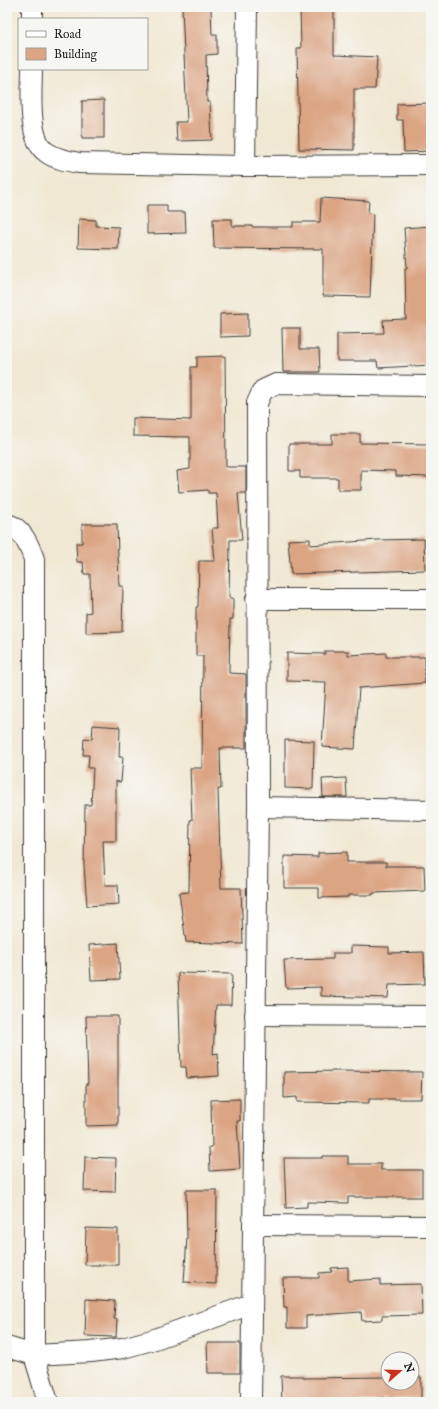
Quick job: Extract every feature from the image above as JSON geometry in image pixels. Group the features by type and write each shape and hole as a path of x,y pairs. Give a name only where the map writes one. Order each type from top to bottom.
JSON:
{"street":[{"path":"32,7 32,18"},
{"path":"245,166 247,7"},
{"path":"32,70 32,116 36,136 46,152 63,160 79,163 245,166 431,165"},
{"path":"252,1402 251,1304 258,807 256,599 257,403 263,390 276,384 431,386"},
{"path":"7,524 11,525 27,540 34,559 34,1355 48,1402"},
{"path":"256,599 431,600"},
{"path":"258,807 431,810"},
{"path":"255,1015 431,1016"},
{"path":"253,1226 431,1226"},
{"path":"7,1347 34,1355 91,1352 123,1348 155,1339 251,1304"}],"building":[{"path":"182,7 211,7 212,35 217,35 217,54 206,55 207,102 210,102 212,140 177,141 176,122 187,122"},
{"path":"300,7 334,7 334,55 377,57 375,89 354,89 354,150 299,149 297,48 301,48"},
{"path":"104,100 104,138 82,138 82,101"},
{"path":"431,103 431,151 404,152 403,120 397,120 397,104"},
{"path":"321,198 369,201 368,213 373,214 370,297 323,296 323,249 214,248 213,219 232,219 232,226 252,227 293,227 293,222 320,222"},
{"path":"147,205 167,205 167,212 185,212 186,233 147,234"},
{"path":"79,219 96,220 96,226 119,227 118,249 78,248"},
{"path":"431,226 431,365 378,368 377,361 337,361 337,334 384,333 383,320 406,319 405,268 407,268 404,228"},
{"path":"248,313 248,336 220,337 220,314"},
{"path":"282,328 300,328 300,349 319,349 320,372 283,372"},
{"path":"225,356 226,467 246,467 246,493 238,493 242,540 230,540 229,598 233,598 233,619 230,619 229,673 246,674 246,748 220,748 221,789 218,789 221,888 241,888 243,944 186,942 179,893 189,892 190,820 192,820 190,768 202,768 203,656 196,656 196,607 198,607 199,561 215,561 212,528 218,528 216,493 208,493 208,490 179,492 177,471 190,469 190,437 133,436 133,418 191,420 191,367 197,367 197,357"},
{"path":"332,434 360,434 360,443 431,444 431,477 396,476 396,471 361,470 361,490 338,490 338,478 300,478 300,471 289,471 289,444 332,444"},
{"path":"82,524 117,524 119,586 123,586 122,632 86,633 86,613 91,612 90,574 84,574 83,562 77,562 76,543 82,543"},
{"path":"310,539 310,545 377,540 424,539 425,570 291,574 288,540"},
{"path":"325,651 348,651 348,655 386,653 386,657 425,657 425,683 359,688 355,749 322,747 326,682 287,681 287,653 325,654"},
{"path":"93,725 120,727 119,757 123,757 121,782 116,781 116,841 103,841 105,885 118,885 119,904 87,906 84,865 85,805 91,805 93,768 88,768 89,755 83,755 84,738 92,739"},
{"path":"285,740 314,741 313,789 285,788"},
{"path":"346,778 347,797 323,797 322,779"},
{"path":"347,852 347,862 386,862 386,866 424,866 425,891 373,893 373,895 348,895 348,897 319,898 319,888 284,888 284,856 318,857 318,853"},
{"path":"118,943 120,979 91,980 89,945"},
{"path":"351,946 389,947 389,953 424,952 425,984 389,985 388,998 321,996 321,987 286,988 284,960 333,959 333,953 351,953"},
{"path":"178,973 232,974 231,1005 216,1005 213,1054 218,1053 219,1076 187,1078 186,1067 181,1067"},
{"path":"86,1016 118,1016 118,1125 86,1126 86,1084 88,1084"},
{"path":"284,1072 422,1072 421,1099 369,1099 369,1103 297,1102 297,1097 284,1098"},
{"path":"240,1099 240,1121 237,1121 240,1169 210,1171 209,1147 212,1147 211,1100"},
{"path":"322,1156 348,1156 348,1164 381,1164 381,1170 422,1170 422,1197 348,1197 348,1203 307,1202 307,1207 286,1208 284,1158 322,1158"},
{"path":"85,1157 116,1158 115,1192 84,1191"},
{"path":"186,1190 217,1190 216,1284 184,1282 187,1237"},
{"path":"86,1228 118,1229 118,1265 85,1265"},
{"path":"348,1267 348,1281 380,1279 380,1285 421,1284 422,1315 382,1316 382,1320 362,1321 361,1312 306,1316 306,1328 287,1328 287,1307 284,1307 283,1278 319,1278 319,1273 332,1272 331,1268"},
{"path":"86,1299 115,1301 114,1319 117,1319 116,1337 85,1336"},
{"path":"207,1343 240,1343 240,1373 208,1373"},
{"path":"281,1376 304,1376 304,1378 380,1377 380,1391 420,1391 421,1377 421,1399 382,1398 382,1402 282,1402"}]}
